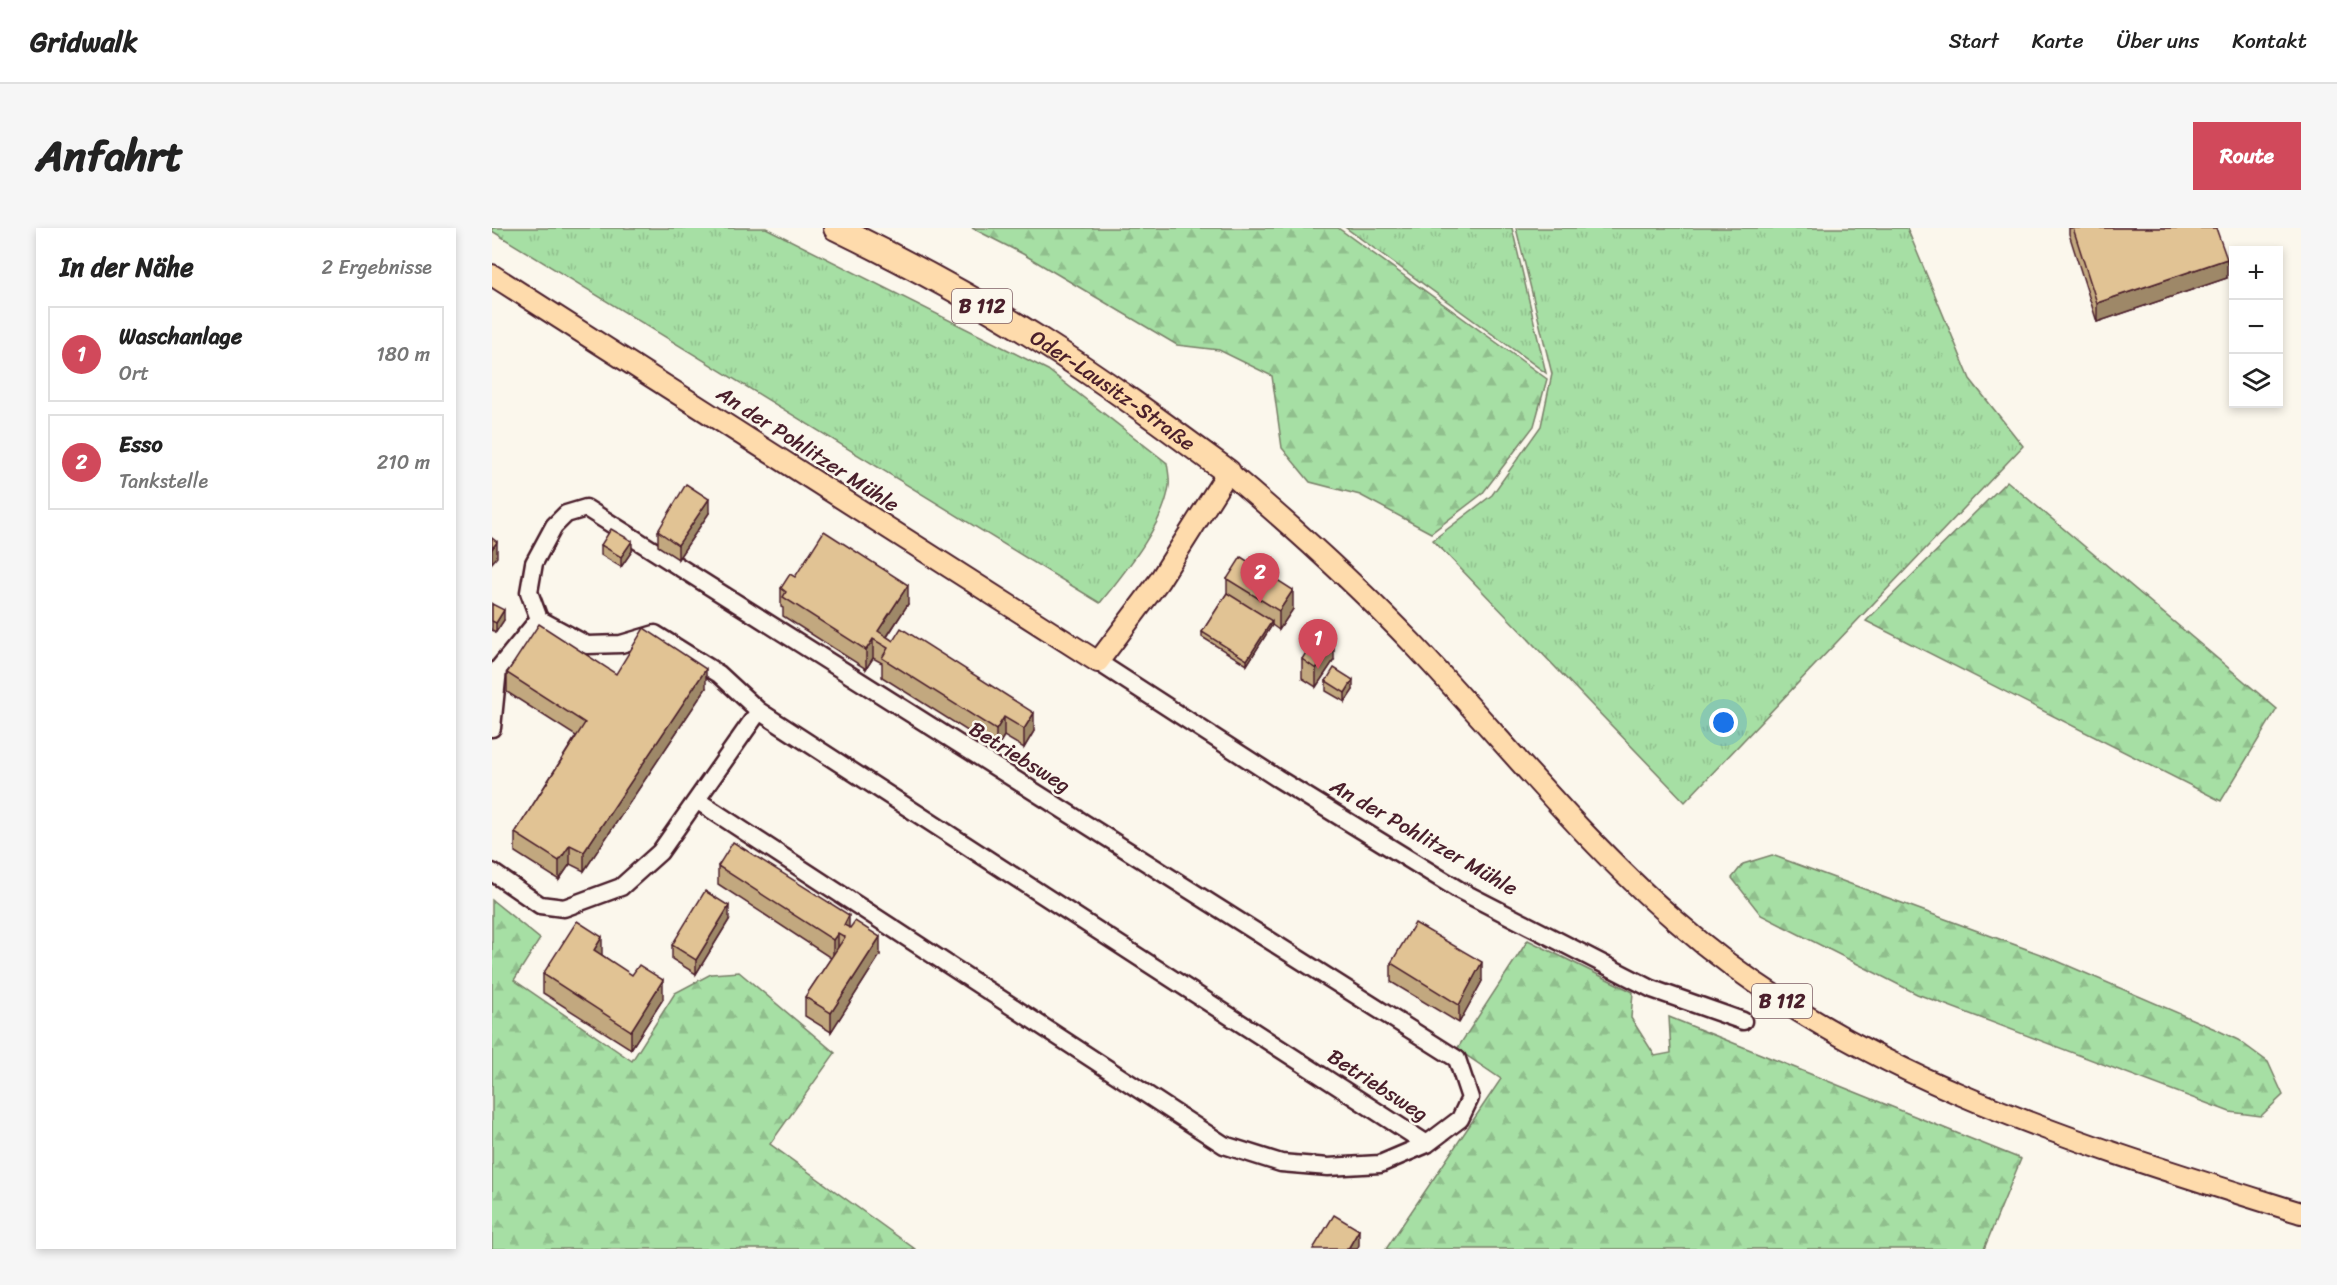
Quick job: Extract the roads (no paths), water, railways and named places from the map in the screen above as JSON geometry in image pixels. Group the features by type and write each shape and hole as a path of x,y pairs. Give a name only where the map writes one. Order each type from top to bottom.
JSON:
{"highway":[{"name":"Oder-Lausitz-Straße","path":"836,228 963,294 1040,340 1122,395 1228,472"}],"main road":[{"name":"An der Pohlitzer Mühle","path":"492,275 1098,662"},
{"path":"1098,662 1159,580 1228,472"},
{"name":"B 112","path":"1228,472 1306,538 1383,613 1585,834 1634,883 1677,922 1760,987 1888,1063 1991,1109 2048,1131 2301,1213"}],"street":[{"name":"Betriebsweg","path":"698,801 1224,1144 1281,1163 1328,1167 1380,1164 1427,1144 1460,1119 1470,1098 1457,1059 586,508 566,514 554,526 534,563 529,592 538,619 586,645 621,644 655,634 719,674 759,711 1427,1144"},
{"path":"492,728 498,669 538,619"},
{"name":"An der Pohlitzer Mühle","path":"1098,662 1277,778 1459,890 1652,989 1743,1021"},
{"path":"492,872 540,905 564,908 621,886 660,852 759,711"}],"place":[{"name":"Esso","path":"1260,603"},
{"name":"Waschanlage","path":"1318,669"}]}
